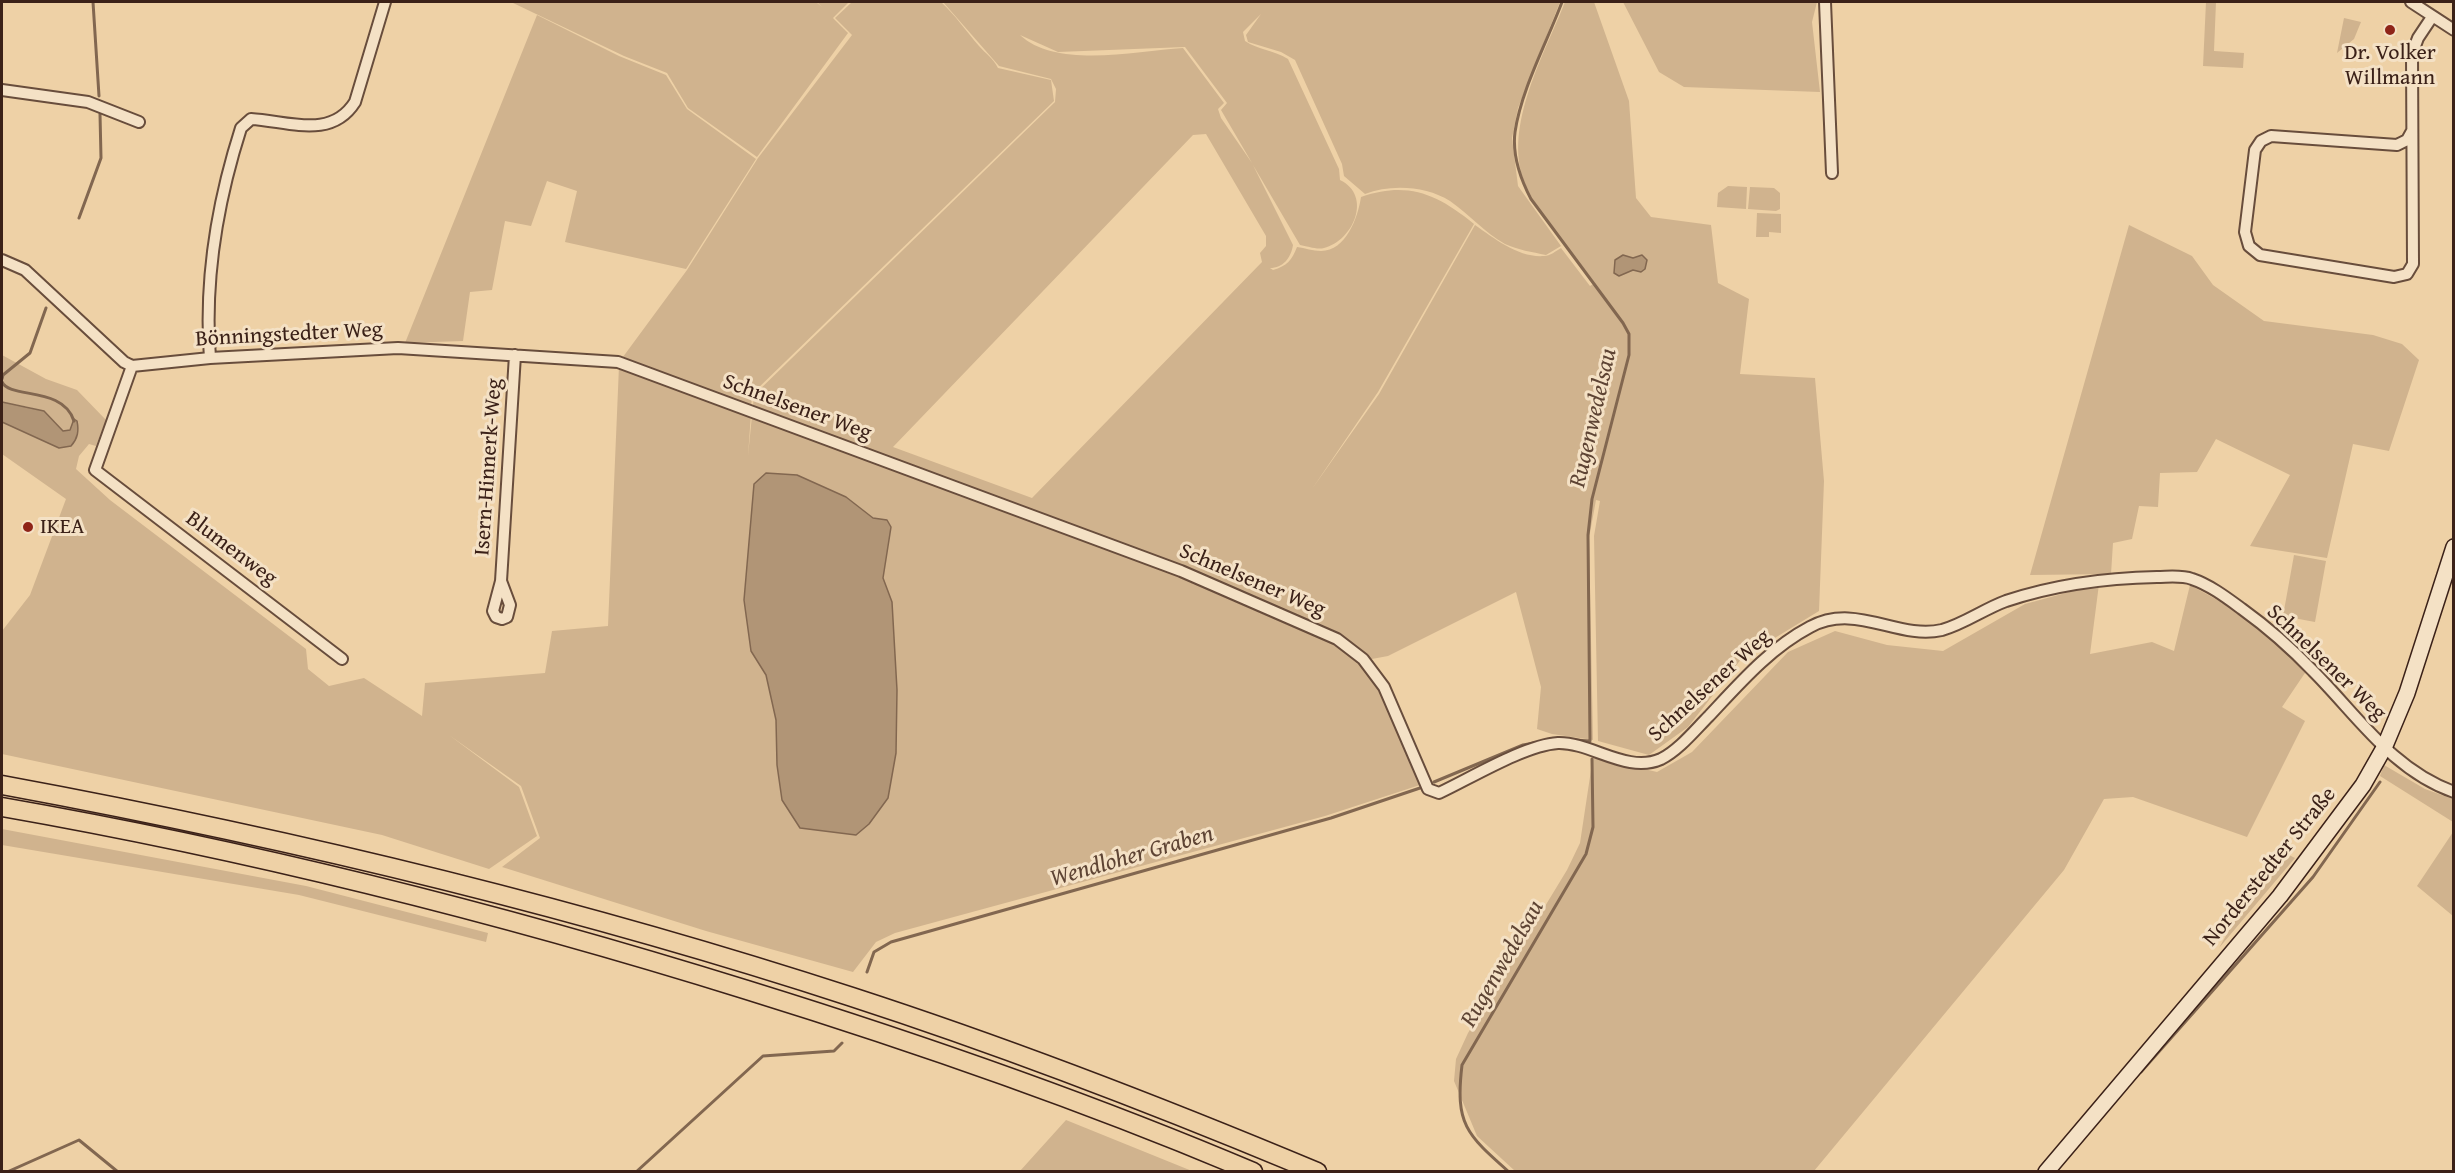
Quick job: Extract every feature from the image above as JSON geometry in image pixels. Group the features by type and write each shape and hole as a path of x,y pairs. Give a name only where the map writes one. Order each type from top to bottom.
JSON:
{"highway":[{"path":"2,785 320,849 527,901 710,952 852,997 1042,1063 1317,1172"},
{"path":"2,807 320,874 430,900 657,962 950,1056 1253,1172"}],"main road":[{"name":"Norderstedter Straße","path":"2046,1172 2280,896 2338,822 2384,748 2420,658 2454,547"}],"street":[{"path":"210,358 208,295 212,252 219,208 241,128 251,119 324,126 338,121 355,102 385,2"},
{"path":"1826,2 1832,173"},
{"path":"2411,2 2454,30"},
{"path":"2412,131 2407,140 2397,145 2271,136 2261,141 2255,150 2245,232 2249,246 2260,255 2271,257 2394,277 2407,274 2413,264 2412,54 2418,38 2432,17"},
{"path":"2,90 88,102 139,123"},
{"path":"2,260 25,270 124,363 132,366"},
{"name":"Bönningstedter Weg","path":"132,366 210,358 398,348 618,362"},
{"name":"Isern-Hinnerk-Weg","path":"501,581 515,355"},
{"name":"Schnelsener Weg","path":"618,362 1181,571 1337,639 1363,659 1384,687 1428,789 1439,793 1539,746 1561,743 1630,762 1660,759 1685,740 1757,665 1808,627 1830,618 1849,617 1923,631 1941,630 2005,602 2064,586 2123,578 2181,576 2192,579 2223,595 2261,622 2312,669 2384,748 2429,783 2454,792"},
{"name":"Blumenweg","path":"132,366 95,470 342,659"}],"shaded area":[{"path":"511,2 816,2 822,7 817,2 849,2 833,18 848,33 757,157 688,108 667,73 624,56"},
{"path":"852,2 941,2 998,68 1051,80 1054,101 752,394 751,410 620,361 687,270 758,158 852,35 835,18"},
{"path":"943,2 1560,2 1518,108 1512,138 1518,186 1561,246 1546,255 1505,244 1450,201 1430,192 1397,188 1365,194 1344,176 1342,164 1295,60 1281,52 1248,42 1246,35 1261,14 1243,32 1245,41 1288,59 1339,169 1340,180 1350,187 1356,196 1355,217 1351,228 1343,237 1324,248 1300,245 1253,165 1293,245 1286,261 1275,268 1270,268 1273,270 1282,267 1291,259 1297,247 1315,251 1330,250 1349,232 1354,223 1361,197 1378,192 1393,190 1421,193 1447,205 1474,224 1378,392 1312,489 1379,394 1475,225 1516,251 1525,254 1546,256 1561,248 1590,286 1595,283 1537,205 1524,181 1519,160 1522,114 1529,90 1565,2 1594,2 1629,101 1636,198 1651,217 1711,225 1718,283 1749,299 1740,374 1815,378 1824,481 1819,611 1742,658 1688,727 1649,755 1598,741 1594,536 1600,501 1596,500 1589,538 1593,740 1552,734 1537,729 1541,687 1516,592 1388,656 1361,661 1382,690 1423,784 1325,816 895,933 876,942 853,972 706,931 502,867 540,838 521,786 449,735 519,787 537,836 489,869 382,835 2,754 2,631 30,595 66,499 2,454 2,422 59,448 74,442 78,434 72,426 68,432 63,431 49,416 36,409 2,402 2,355 46,379 77,390 106,420 96,446 89,444 79,456 76,469 110,500 306,649 308,669 329,686 364,678 422,716 425,683 545,673 552,631 608,626 619,366 751,414 748,456 754,395 1055,102 1056,89 1051,79 999,66","holes":["1020,35 1058,52 1185,47 1227,103 1221,110 1252,163 1221,118 1218,109 1224,103 1183,48 1121,54 1075,55 1054,52 1035,45","1206,134 1266,236 1266,246 1260,253 1262,262 1032,498 893,447 1193,135","797,475 846,497 873,518 887,520 891,527 883,578 892,602 897,690 896,753 782,800 777,764 776,720 766,675 744,600 754,484"]},
{"path":"1623,2 1817,2 1812,22 1820,92 1684,87 1659,72"},
{"path":"2206,2 2216,2 2214,51 2244,53 2243,68 2203,66"},
{"path":"537,15 619,56 666,75 687,109 756,159 686,269 565,242 577,191 547,181 531,226 505,221 492,290 470,292 463,341 405,343"},
{"path":"2344,18 2361,22 2354,39 2337,53"},
{"path":"1728,186 1747,187 1746,209 1717,207 1718,193"},
{"path":"1750,187 1774,188 1780,193 1780,209 1776,211 1748,209"},
{"path":"1757,213 1781,214 1781,233 1769,232 1769,237 1756,237"},
{"path":"2129,225 2192,256 2213,285 2264,321 2373,335 2402,344 2419,360 2389,451 2353,444 2327,558 2250,546 2290,475 2216,439 2197,472 2160,473 2158,507 2139,506 2132,539 2113,543 2111,574 2030,575"},
{"path":"1623,255 1633,258 1642,255 1647,260 1645,269 1641,272 1633,270 1619,276 1614,273 1615,260"},
{"path":"2,402 44,411 63,431 70,430 74,419 77,421 78,428 75,440 71,446 59,448 2,422"},
{"path":"766,473 797,475 846,497 873,518 887,520 891,527 883,578 892,602 897,690 896,753 888,798 869,824 856,835 800,828 782,800 777,765 776,720 766,675 751,651 744,600 754,484"},
{"path":"2294,555 2326,561 2315,622 2283,616"},
{"path":"2099,584 2090,654 2152,642 2174,651 2190,585 2234,609 2307,670 2282,707 2305,721 2247,837 2133,797 2104,799 2064,870 1814,1171 1515,1171 1477,1136 1454,1081 1456,1059 1468,1033 1567,870 1580,843 1593,757 1657,772 1692,752 1788,652 1835,631 1887,645 1943,651 2025,604"},
{"path":"2384,765 2425,789 2453,799 2453,822 2380,776"},
{"path":"2,829 306,886 488,933 486,942 299,895 2,845"},
{"path":"2453,832 2453,916 2417,886"},
{"path":"2289,855 2295,858 2219,948 2232,925"},
{"path":"1066,1120 1192,1171 1020,1171"}],"waterway":[{"path":"93,2 99,96"},
{"name":"Rugenwedelsau","path":"1562,2 1535,66 1518,116 1514,141 1516,158 1520,175 1531,199 1629,334 1629,355 1592,499 1588,535 1590,741 1575,740"},
{"path":"79,218 101,158 100,114"},
{"path":"2,379 3,375 30,353 46,308"},
{"path":"2,382 15,390 59,403 68,410 74,421"},
{"name":"Wendloher Graben","path":"1434,782 1523,745 1556,739"},
{"name":"Rugenwedelsau","path":"1509,1172 1473,1137 1462,1115 1460,1101 1462,1065 1586,854 1593,827 1592,759"},
{"path":"2141,1072 2313,877 2380,782"},
{"name":"Wendloher Graben","path":"867,972 874,952 891,942 1331,818 1420,788"},
{"name":"Wendloher Graben","path":"636,1172 763,1056 834,1051 842,1043"},
{"path":"7,1172 79,1140 118,1172"}],"place":[{"name":"Dr. Volker Willmann","path":"2390,30"},
{"name":"IKEA","path":"28,527"}]}
